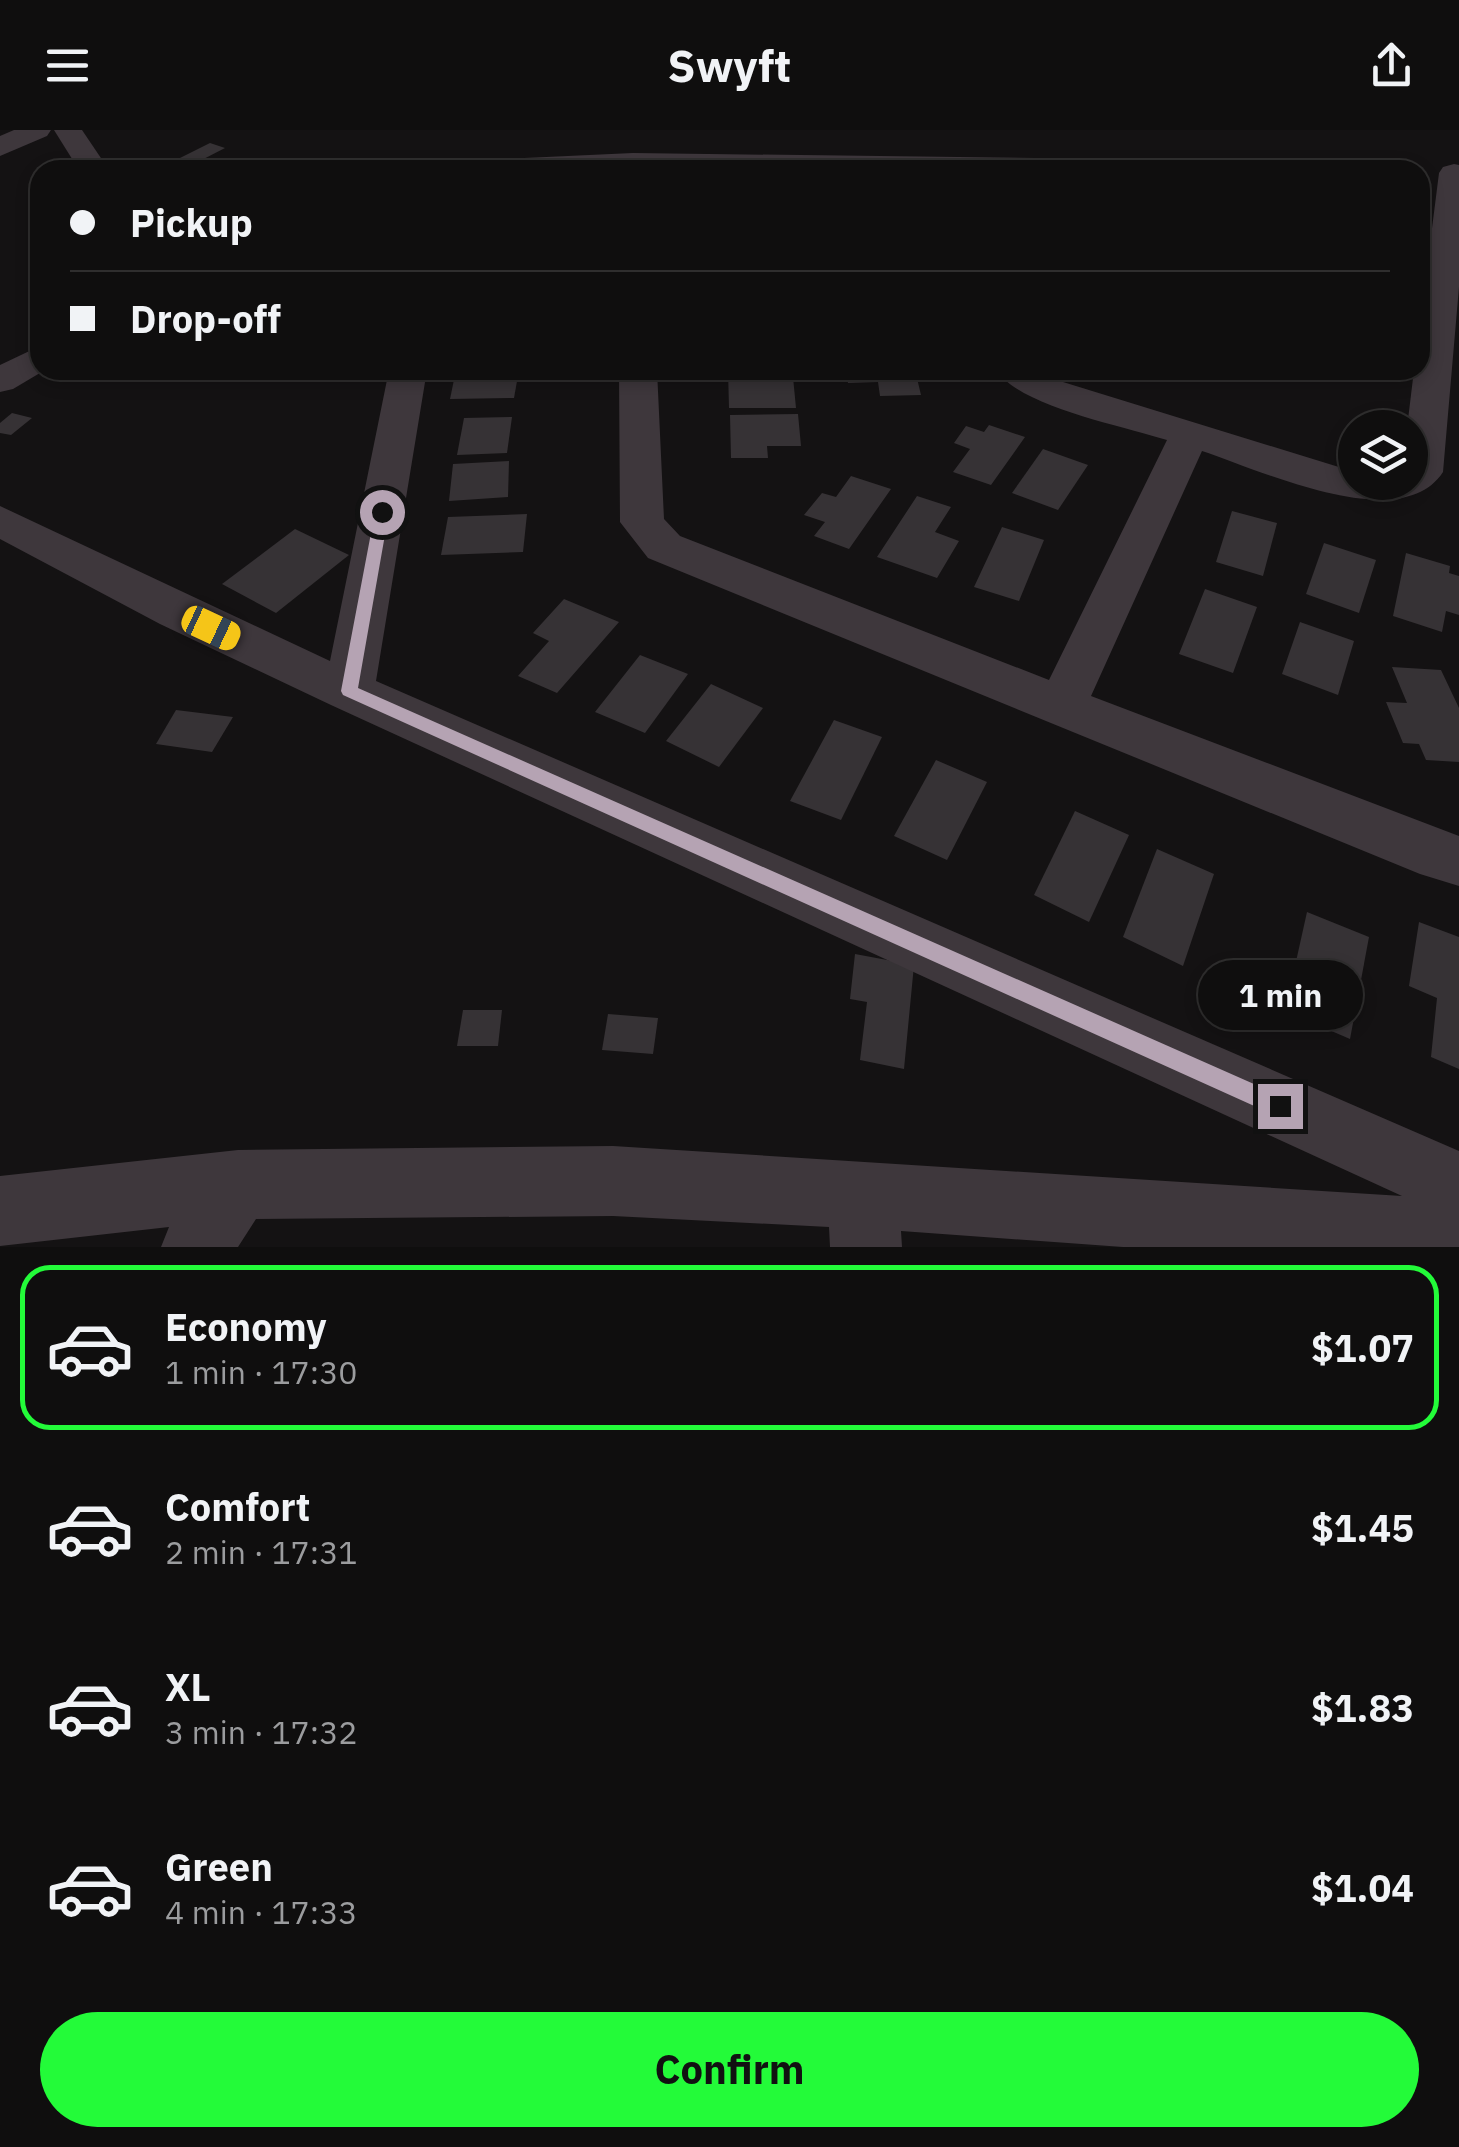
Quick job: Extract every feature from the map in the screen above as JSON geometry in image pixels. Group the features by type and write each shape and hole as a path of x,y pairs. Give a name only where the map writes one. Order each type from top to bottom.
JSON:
{"street":[{"path":"0,147 37,130"},
{"path":"68,130 88,160"},
{"path":"1430,363 1444,173"},
{"path":"0,380 30,363"},
{"path":"349,691 406,380"},
{"path":"638,380 642,522 664,547 1422,850 1459,861"},
{"path":"1032,380 1049,390 1189,436 1359,487 1389,489 1409,485 1422,472 1429,380"},
{"path":"1062,706 1189,436"},
{"path":"0,521 176,612 349,691 1459,1186"},
{"path":"0,1211 238,1185 613,1181 865,1220 1459,1234"},
{"path":"197,1247 238,1185"}],"building":[{"path":"210,143 225,148 202,160 176,160"},
{"path":"454,380 517,380 514,398 450,399"},
{"path":"728,380 793,380 796,408 729,408"},
{"path":"848,380 917,380 921,395 880,396 878,382"},
{"path":"12,413 32,418 11,435 0,433 0,423"},
{"path":"798,414 801,446 767,446 768,458 731,458 730,415"},
{"path":"512,417 507,453 457,455 464,418"},
{"path":"989,425 1025,437 991,485 953,472 970,449 954,443 966,426 984,432"},
{"path":"1043,449 1088,465 1058,510 1012,493"},
{"path":"509,461 508,497 449,501 453,464"},
{"path":"851,476 891,489 849,549 814,536 825,522 804,515 822,493 836,497"},
{"path":"917,496 951,507 935,532 959,541 937,578 877,557"},
{"path":"1232,511 1277,523 1263,576 1216,562"},
{"path":"527,514 523,552 441,555 448,517"},
{"path":"1002,527 1044,540 1019,601 974,587"},
{"path":"295,529 349,555 276,613 222,584"},
{"path":"1324,543 1376,560 1359,613 1306,594"},
{"path":"1406,553 1450,566 1449,573 1459,576 1459,615 1446,611 1442,632 1393,616"},
{"path":"1205,589 1257,607 1233,673 1179,654"},
{"path":"564,599 619,622 557,693 518,676 549,641 533,633"},
{"path":"1300,622 1354,641 1338,695 1282,674"},
{"path":"640,655 688,674 645,733 595,712"},
{"path":"1392,667 1441,670 1459,708 1459,762 1426,760 1419,744 1403,743 1386,702 1407,703"},
{"path":"711,684 763,708 719,767 666,741"},
{"path":"176,710 233,717 212,752 156,744"},
{"path":"834,720 882,737 841,820 790,801"},
{"path":"936,760 987,782 947,860 894,836"},
{"path":"1075,811 1129,835 1089,922 1034,895"},
{"path":"1157,849 1214,874 1183,966 1123,937"},
{"path":"1307,912 1369,937 1350,1039 1285,1011"},
{"path":"1419,922 1459,937 1459,1069 1431,1057 1437,998 1409,986"},
{"path":"855,954 914,965 904,1069 860,1060 867,1002 850,999"},
{"path":"463,1010 502,1010 498,1046 457,1046"},
{"path":"608,1014 658,1018 653,1054 602,1050"}],"route":[{"path":"382,512 349,691 1280,1106"}]}
